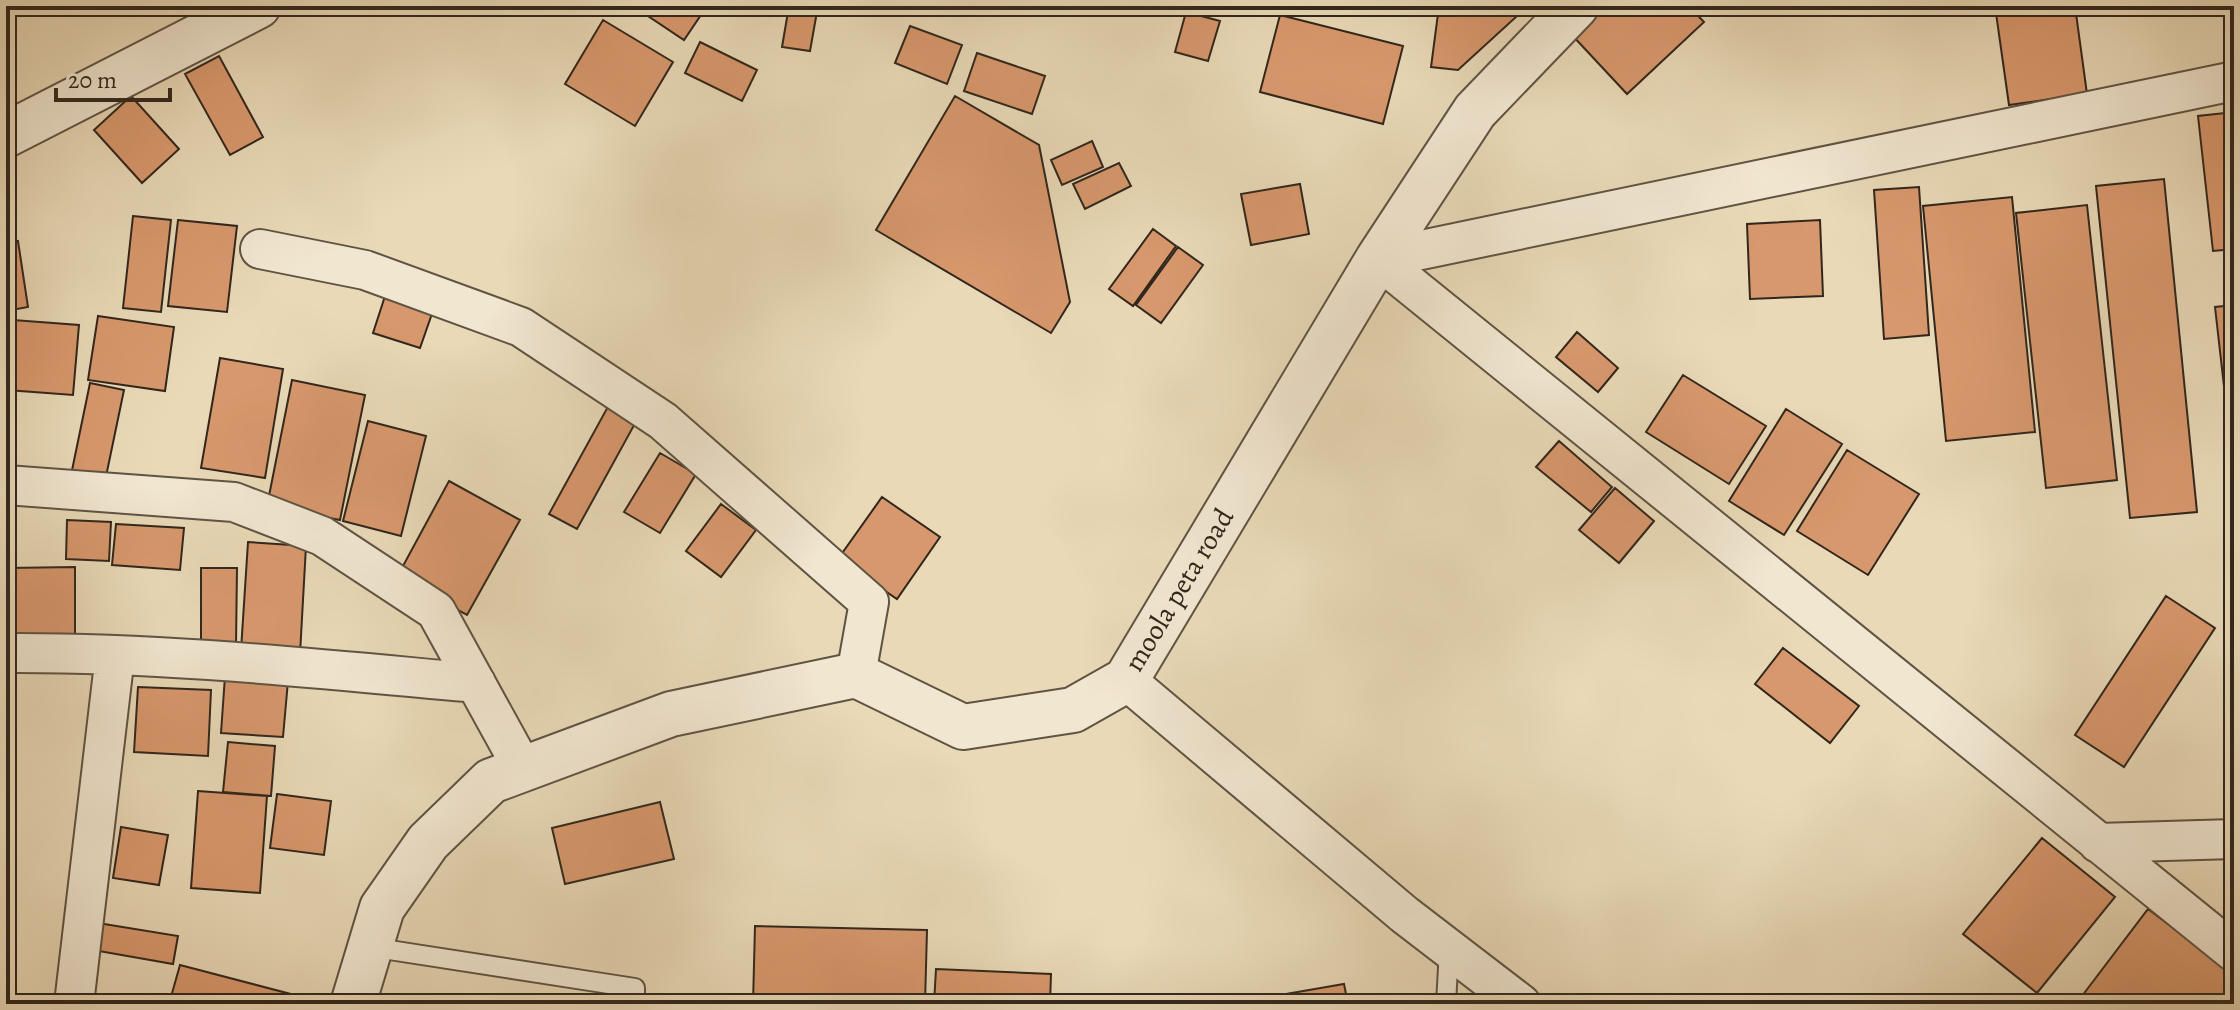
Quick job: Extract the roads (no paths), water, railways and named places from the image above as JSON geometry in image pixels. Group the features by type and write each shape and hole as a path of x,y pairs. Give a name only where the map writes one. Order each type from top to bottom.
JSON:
{"street":[{"path":"9,130 258,6"},
{"name":"moola peta road","path":"856,675 963,727 1073,710 1126,680 1378,259 1475,111 1576,6"},
{"path":"1378,259 2234,81"},
{"path":"260,249 365,270 521,327 663,421 869,602 856,675 671,714 491,781 428,842 382,908 353,1004"},
{"path":"1378,259 2234,952"},
{"path":"6,485 234,502 322,536 436,611 523,769"},
{"path":"6,653 115,655 476,683"},
{"path":"74,1004 115,655"},
{"path":"1126,680 1449,949 1521,1004"},
{"path":"2098,843 2234,839"}],"lane":[{"path":"370,947 635,988 635,1004"},
{"path":"1446,1004 1449,949"}]}
